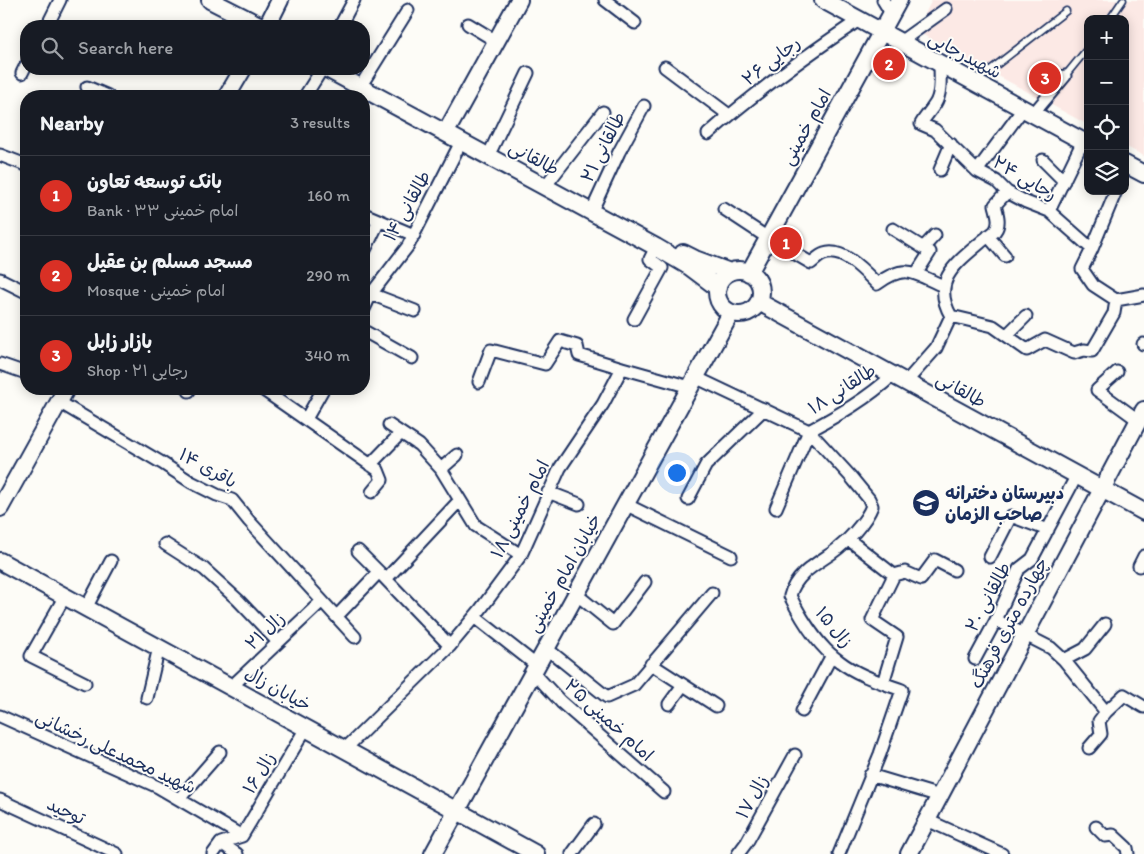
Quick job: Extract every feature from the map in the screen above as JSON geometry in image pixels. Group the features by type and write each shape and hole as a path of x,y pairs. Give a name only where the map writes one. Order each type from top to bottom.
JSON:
{"main road":[{"path":"210,0 249,20"},
{"path":"270,20 280,0"},
{"path":"450,125 519,0"},
{"name":"شهیدرجایی","path":"824,0 1084,142"},
{"name":"امام خمینی","path":"749,273 881,32 891,4"},
{"path":"231,90 239,75"},
{"name":"طالقانی","path":"338,75 366,90"},
{"name":"طالقانی","path":"358,75 695,259 730,272"},
{"name":"طالقانی","path":"370,92 656,246 690,267 718,288"},
{"path":"1129,167 1144,174"},
{"path":"743,270 749,273 755,277 761,289 759,302 744,314 725,309 720,303 718,296 720,281 730,272 743,270"},
{"name":"طالقانی","path":"759,302 1144,512"},
{"name":"خیابان امام خمینی","path":"433,854 731,312"},
{"path":"0,508 62,395"},
{"name":"چهارده متری فرهنگ","path":"909,854 1102,489 1140,422"},
{"name":"خیابان زال","path":"0,561 536,854"}],"street":[{"path":"49,20 60,0"},
{"path":"343,20 354,0"},
{"path":"605,0 635,23"},
{"path":"900,42 946,9"},
{"path":"370,71 408,10"},
{"name":"رجایی ۲۶","path":"708,134 814,50 860,20"},
{"path":"468,24 496,41"},
{"name":"رجایی ۲۴","path":"940,64 940,90 935,104 926,113 921,124 936,130 977,171 996,181 1007,192 1049,211 1092,249"},
{"path":"665,67 729,116"},
{"path":"492,148 528,73"},
{"path":"309,90 318,75"},
{"path":"365,79 367,75"},
{"path":"977,171 1028,112 1066,76"},
{"path":"87,87 94,90"},
{"name":"طالقانی ۲۱","path":"595,204 619,152 644,106"},
{"path":"550,180 603,112"},
{"name":"طالقانی ۱۴","path":"371,294 408,246 461,142"},
{"path":"940,170 952,144"},
{"path":"1049,211 1084,146"},
{"path":"0,154 20,162"},
{"path":"1043,160 1064,181"},
{"path":"1007,192 995,205 999,218 996,230 954,266 943,286 944,304 951,316 993,326 1027,350 1045,340 1074,353 1084,350 1092,351 1114,314 1116,300"},
{"path":"1114,195 1082,269 1093,285 1116,300 1144,295"},
{"path":"724,209 811,263 824,253 840,253 863,269 876,284 891,274 908,271 943,286"},
{"path":"370,217 414,235"},
{"path":"370,240 379,221"},
{"path":"893,229 930,252 916,274"},
{"path":"923,248 935,235"},
{"path":"988,236 1005,256"},
{"path":"634,320 662,268 650,259 656,246"},
{"path":"0,279 20,289"},
{"path":"371,294 415,311"},
{"name":"طالقانی ۱۸","path":"809,431 899,379 936,348 951,316"},
{"path":"1006,335 1026,316"},
{"path":"370,334 412,358"},
{"path":"479,382 491,350 544,364 560,341 577,346 579,354 622,368 693,382 764,410 809,431 776,508"},
{"path":"0,364 20,371"},
{"name":"امام خمینی ۱۸","path":"345,749 450,646 521,555 560,468 603,404 622,368"},
{"path":"1117,372 1097,390 1140,422"},
{"name":"باقری ۱۴","path":"62,395 191,482 232,500 355,637"},
{"path":"271,395 378,470 382,480 372,492"},
{"path":"306,419 320,395"},
{"path":"688,499 706,465 764,410"},
{"path":"389,425 419,444 441,469 476,526 521,555"},
{"name":"زال ۱۵","path":"809,431 851,477 869,499 872,506 848,539 805,573 792,588 790,596 809,629 838,661 866,676 902,690 880,754 839,854"},
{"path":"370,465 401,433"},
{"path":"441,469 457,455"},
{"name":"طالقانی ۲۰","path":"975,659 1020,569 1032,559 1077,475"},
{"path":"548,492 579,504"},
{"path":"337,616 382,576 460,500"},
{"path":"625,504 731,556"},
{"path":"990,557 1011,516 1048,530"},
{"path":"848,539 894,575"},
{"path":"165,544 204,569 238,600 278,642"},
{"path":"358,551 450,646"},
{"path":"883,683 897,637 872,620 894,575 905,572 921,579 935,560 954,570"},
{"path":"86,608 111,561"},
{"path":"576,594 613,624 645,582"},
{"path":"546,648 607,697 634,685 712,593"},
{"path":"65,596 31,656 85,683"},
{"name":"زال ۲۱","path":"231,687 322,601"},
{"name":"امام خمینی ۲۵","path":"475,616 534,669 561,702 664,792"},
{"path":"996,620 1051,648 1064,660 1106,712"},
{"path":"1064,660 1085,649 1105,624"},
{"path":"147,698 159,647"},
{"path":"802,711 832,655"},
{"path":"652,664 716,706"},
{"path":"669,704 683,684"},
{"path":"1090,748 1101,734 1098,722 1124,695 1144,707"},
{"name":"شهید محمدعلی رخشانی","path":"0,716 158,787 242,836"},
{"name":"زال ۱۶","path":"242,836 306,728"},
{"path":"179,799 220,752"},
{"name":"زال ۱۷","path":"738,854 747,842 795,756"},
{"path":"870,775 940,796"},
{"name":"توحید","path":"0,800 117,854"},
{"path":"927,820 1002,854"},
{"path":"572,854 594,824"},
{"path":"1096,827 1105,836 1113,834 1127,848 1128,854"},
{"path":"213,854 221,843 242,836"},
{"path":"221,843 237,854"}],"lane":[{"path":"1113,15 1124,0"},
{"path":"974,82 1066,12"},
{"path":"1066,76 1084,53"}],"shaded area":[{"path":"932,0 1144,0 1144,156 1129,148 1129,15 1084,15 1084,123 916,31"}],"place":[{"name":"مسجد مسلم بن عقیل","path":"889,64"},
{"name":"بازار زابل","path":"1045,78"},
{"name":"بانک توسعه تعاون","path":"786,243"},
{"name":"دبیرستان دخترانه صاحب الزمان","path":"926,503"}]}
